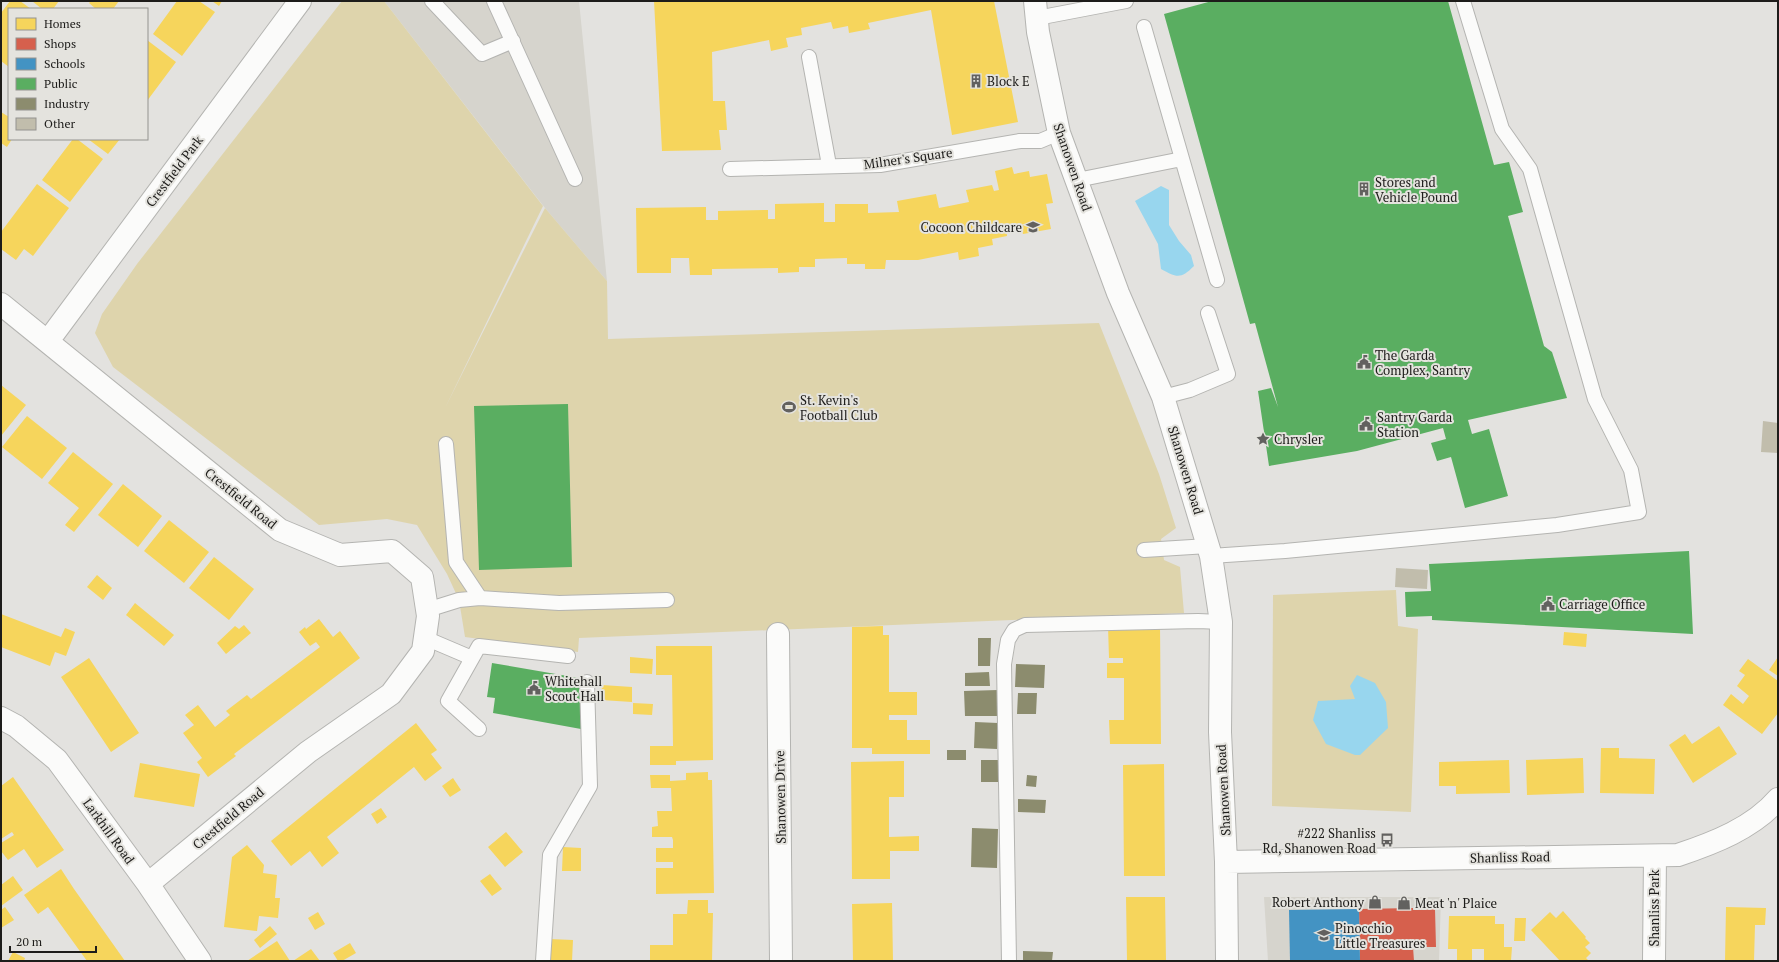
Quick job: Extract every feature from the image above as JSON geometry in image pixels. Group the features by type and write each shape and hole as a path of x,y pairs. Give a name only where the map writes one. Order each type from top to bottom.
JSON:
{"street":[{"name":"Crestfield Park","path":"48,341 300,1"},
{"name":"Shanowen Road","path":"1036,10 1059,133 1118,293 1163,396 1210,551 1221,622 1220,732 1226,862 1227,961"},
{"name":"Crestfield Road","path":"1,304 280,530 340,554 392,551 422,577 428,616 423,651 391,694 308,752 148,884"},
{"name":"Shanowen Drive","path":"778,634 781,961"},
{"name":"Larkhill Road","path":"1,718 16,726 57,760 148,884 200,961"},
{"name":"Shanliss Road","path":"1226,862 1678,855 1719,841 1768,811 1778,799"},
{"name":"Shanliss Park","path":"1654,856 1654,961"}],"lane":[{"path":"432,1 482,54 513,41"},
{"path":"494,1 575,179"},
{"path":"1036,10 1126,1"},
{"path":"1144,550 1285,551 1557,525 1639,512 1631,470 1595,399 1530,169 1502,129 1464,1"},
{"path":"1144,27 1217,280"},
{"path":"809,57 829,165"},
{"name":"Milner's Square","path":"730,169 829,165 880,165 1020,141 1040,141 1059,133"},
{"path":"1077,180 1182,159"},
{"path":"1163,396 1190,390 1228,374 1208,313"},
{"path":"446,444 456,562 480,598"},
{"path":"427,610 460,600 480,598 559,603 667,600"},
{"path":"1009,961 1004,664 1008,640 1014,630 1025,625 1198,621 1221,622"},
{"path":"425,638 472,658"},
{"path":"479,729 448,701 479,646 568,656"},
{"path":"543,961 550,855 590,786 588,682"}],"shaded area":[{"name":"St. Kevin's Football Club","path":"342,1 384,1 543,206 445,408 545,208 607,281 608,339 1099,323 1159,474 1176,528 1161,539 1164,560 1180,567 1184,613 579,638 578,652 465,637 459,600 447,574 417,525 387,519 319,525 113,367 95,333 102,314 137,264"},
{"path":"384,1 579,1 607,281 545,208"},
{"path":"1396,590 1398,626 1418,629 1411,812 1272,806 1273,595"},
{"path":"1264,897 1441,897 1439,961 1268,961"}],"water":[{"path":"1161,186 1169,190 1169,225 1179,241 1191,255 1194,266 1186,273 1179,276 1161,269 1158,244 1135,201"},
{"path":"1357,675 1375,683 1386,702 1388,728 1360,755 1355,755 1326,744 1313,720 1318,701 1355,699 1350,686"}],"building: Homes":[{"path":"10,1 20,1 30,8 8,8 8,66 1,61 1,13"},
{"path":"32,1 59,1 54,8 41,8"},
{"path":"91,1 119,1 114,8 95,8 89,3"},
{"path":"177,1 199,1 215,12 182,56 153,34"},
{"path":"212,1 222,1 219,6"},
{"name":"Block E","path":"654,1 994,1 1018,122 952,135 931,10 868,23 870,29 849,33 848,26 833,29 831,22 801,28 802,35 786,38 788,47 771,51 769,40 712,52 713,101 725,101 727,130 719,130 721,150 662,151"},
{"path":"148,41 176,62 148,100"},
{"path":"1,112 8,116 8,140 11,140 7,147 1,143"},
{"path":"72,140 78,140 103,159 70,202 42,180"},
{"path":"89,140 119,140 108,154"},
{"path":"1012,167 1014,174 1029,171 1030,177 1047,174 1053,203 1046,204 1051,229 1023,234 1020,224 1006,227 1007,236 992,239 993,245 978,248 979,256 959,260 958,252 918,260 886,260 885,269 865,269 865,264 847,264 847,258 815,259 815,267 799,267 799,272 778,273 778,268 712,269 712,275 690,275 689,258 671,258 671,273 637,273 636,208 706,207 706,220 718,220 718,211 768,210 768,219 775,219 775,204 824,203 824,222 835,222 835,204 868,204 868,213 899,212 897,201 936,194 939,208 969,202 966,190 992,185 994,191 999,190 995,171"},
{"path":"37,184 69,208 33,256 24,249 16,260 1,249 1,232"},
{"path":"1,385 26,405 1,436"},
{"path":"27,416 67,448 42,479 2,447"},
{"path":"73,452 113,484 74,532 65,525 79,508 48,483"},
{"path":"123,484 162,516 138,547 98,515"},
{"path":"169,520 209,552 184,583 144,551"},
{"path":"214,557 254,589 229,620 189,588"},
{"path":"97,575 112,588 103,600 87,587"},
{"path":"135,603 174,635 164,646 126,615"},
{"path":"1,614 61,637 65,628 75,632 66,656 55,652 50,666 1,647"},
{"path":"319,619 333,637 340,631 360,658 234,754 236,756 208,777 197,762 202,758 183,733 194,725 185,715 198,705 215,727 230,715 226,711 247,695 251,699 320,647 316,642 310,646 299,632 305,627 306,629"},
{"path":"244,625 251,633 226,654 217,643 235,626 239,629"},
{"path":"1160,625 1161,744 1110,744 1109,720 1124,720 1124,678 1107,678 1107,663 1123,663 1123,658 1109,658 1108,626"},
{"path":"883,626 883,635 889,635 889,692 917,692 917,715 889,715 889,720 907,720 907,740 930,740 930,754 872,754 872,748 852,748 852,627"},
{"path":"1564,632 1587,634 1586,647 1563,645"},
{"path":"656,646 712,646 713,760 676,761 676,765 650,765 650,746 673,746 672,675 656,675"},
{"path":"630,657 653,659 652,674 630,673"},
{"path":"1778,657 1778,676 1769,670"},
{"path":"89,658 139,733 111,752 61,677"},
{"path":"1748,659 1778,681 1778,713 1762,734 1723,705 1731,694 1743,704 1749,696 1737,686 1745,675 1739,671"},
{"path":"602,685 632,687 632,702 601,700"},
{"path":"633,703 653,704 652,715 633,714"},
{"path":"416,723 437,750 431,754 442,768 425,781 414,767 327,837 339,853 322,867 310,851 291,866 271,841"},
{"path":"1719,726 1737,754 1693,783 1669,745 1685,734 1692,744"},
{"path":"1601,748 1619,748 1619,758 1655,759 1654,794 1600,793"},
{"path":"1583,758 1584,793 1527,795 1526,760"},
{"path":"1509,760 1510,793 1456,794 1456,786 1439,786 1439,762"},
{"path":"904,761 904,797 889,797 889,837 919,836 919,851 890,851 890,879 852,879 851,762"},
{"path":"140,763 200,774 194,807 134,797"},
{"path":"1164,764 1165,876 1124,876 1123,765"},
{"path":"708,772 708,780 712,780 714,893 656,894 656,868 673,868 673,862 656,862 656,848 673,848 673,840 672,837 652,837 652,827 658,826 657,811 672,811 671,788 651,788 650,775 670,775 670,781 686,780 686,773"},
{"path":"13,777 64,850 37,868 24,849 8,860 1,851 1,843 14,835 12,832 1,839 1,786"},
{"path":"453,778 461,790 450,797 442,786"},
{"path":"381,808 387,817 377,824 371,814"},
{"path":"506,832 523,852 505,867 488,847"},
{"path":"247,845 264,865 263,873 277,875 275,898 280,898 278,918 259,916 257,931 224,927 232,857"},
{"path":"563,847 581,848 581,871 562,871"},
{"path":"61,869 125,961 87,961 48,907 38,914 24,895"},
{"path":"490,874 502,889 492,896 480,881"},
{"path":"13,876 23,890 1,906 1,885"},
{"path":"1126,897 1165,897 1166,961 1127,961"},
{"path":"688,900 708,900 708,913 713,913 712,961 650,961 650,945 673,945 673,914 687,914"},
{"path":"892,903 893,961 853,961 852,904"},
{"path":"5,907 14,920 1,928 1,910"},
{"path":"1726,907 1766,908 1765,925 1755,925 1754,961 1725,961"},
{"path":"1563,911 1590,943 1585,947 1591,953 1586,958 1589,961 1560,961 1531,930 1550,912 1556,918"},
{"path":"318,912 325,924 315,930 308,918"},
{"path":"1449,916 1495,916 1495,924 1504,924 1504,947 1512,947 1511,961 1484,961 1484,949 1472,949 1472,961 1457,961 1457,949 1448,949"},
{"path":"1515,918 1526,918 1525,941 1514,941"},
{"path":"270,926 277,934 260,948 254,940"},
{"path":"550,939 573,940 572,961 549,960"},
{"path":"277,941 290,961 247,961"},
{"path":"350,943 356,953 342,961 338,961 333,953"},
{"path":"311,949 320,961 293,961"},
{"path":"13,952 25,958 24,961 8,961"}],"building: Shops":[{"path":"1413,908 1413,910 1435,909 1436,947 1413,947 1414,961 1360,961 1359,909"}],"building: Schools":[{"name":"Pinocchio Little Treasures","path":"1359,909 1360,961 1290,961 1289,910"}],"building: Public":[{"name":"Stores and Vehicle Pound","path":"1212,1 1448,1 1494,165 1509,162 1523,212 1508,216 1544,346 1552,352 1567,398 1468,420 1472,434 1489,429 1508,496 1465,508 1451,457 1437,461 1431,443 1446,439 1443,428 1357,451 1269,466 1258,391 1271,388 1278,407 1255,323 1250,324 1164,14"},
{"path":"568,404 572,567 479,570 474,406"},
{"name":"Carriage Office","path":"1689,551 1693,634 1432,620 1432,616 1406,617 1405,592 1431,591 1429,564"},
{"name":"Whitehall Scout Hall","path":"492,663 579,678 581,729 493,713 495,698 487,697"}],"building: Industry":[{"path":"978,638 991,638 990,666 978,666"},
{"path":"1016,664 1045,665 1044,688 1015,687"},
{"path":"989,672 990,686 965,686 965,673"},
{"path":"998,690 998,716 965,716 964,691"},
{"path":"1018,693 1037,693 1036,714 1017,714"},
{"path":"975,722 998,723 997,749 974,748"},
{"path":"947,750 966,750 966,760 947,760"},
{"path":"981,760 999,760 998,782 981,782"},
{"path":"1027,775 1037,776 1036,787 1026,786"},
{"path":"1018,799 1046,800 1045,813 1018,812"},
{"path":"972,828 998,829 997,868 971,867"},
{"path":"1023,951 1053,952 1052,961 1023,961"}],"building: Other":[{"path":"1763,421 1778,423 1778,453 1761,452"},
{"path":"1396,568 1428,570 1427,589 1395,587"}],"place":[{"name":"Block E","path":"976,81"},
{"name":"Stores and Vehicle Pound","path":"1364,189"},
{"name":"Cocoon Childcare","path":"1033,227"},
{"name":"The Garda Complex, Santry","path":"1364,362"},
{"name":"St. Kevin's Football Club","path":"789,407"},
{"name":"Santry Garda Station","path":"1366,424"},
{"name":"Chrysler","path":"1263,439"},
{"name":"Carriage Office","path":"1548,604"},
{"name":"Whitehall Scout Hall","path":"534,688"},
{"name":"#222 Shanliss Rd, Shanowen Road","path":"1387,840"},
{"name":"Robert Anthony","path":"1375,902"},
{"name":"Meat 'n' Plaice","path":"1404,903"},
{"name":"Pinocchio Little Treasures","path":"1324,935"}]}
